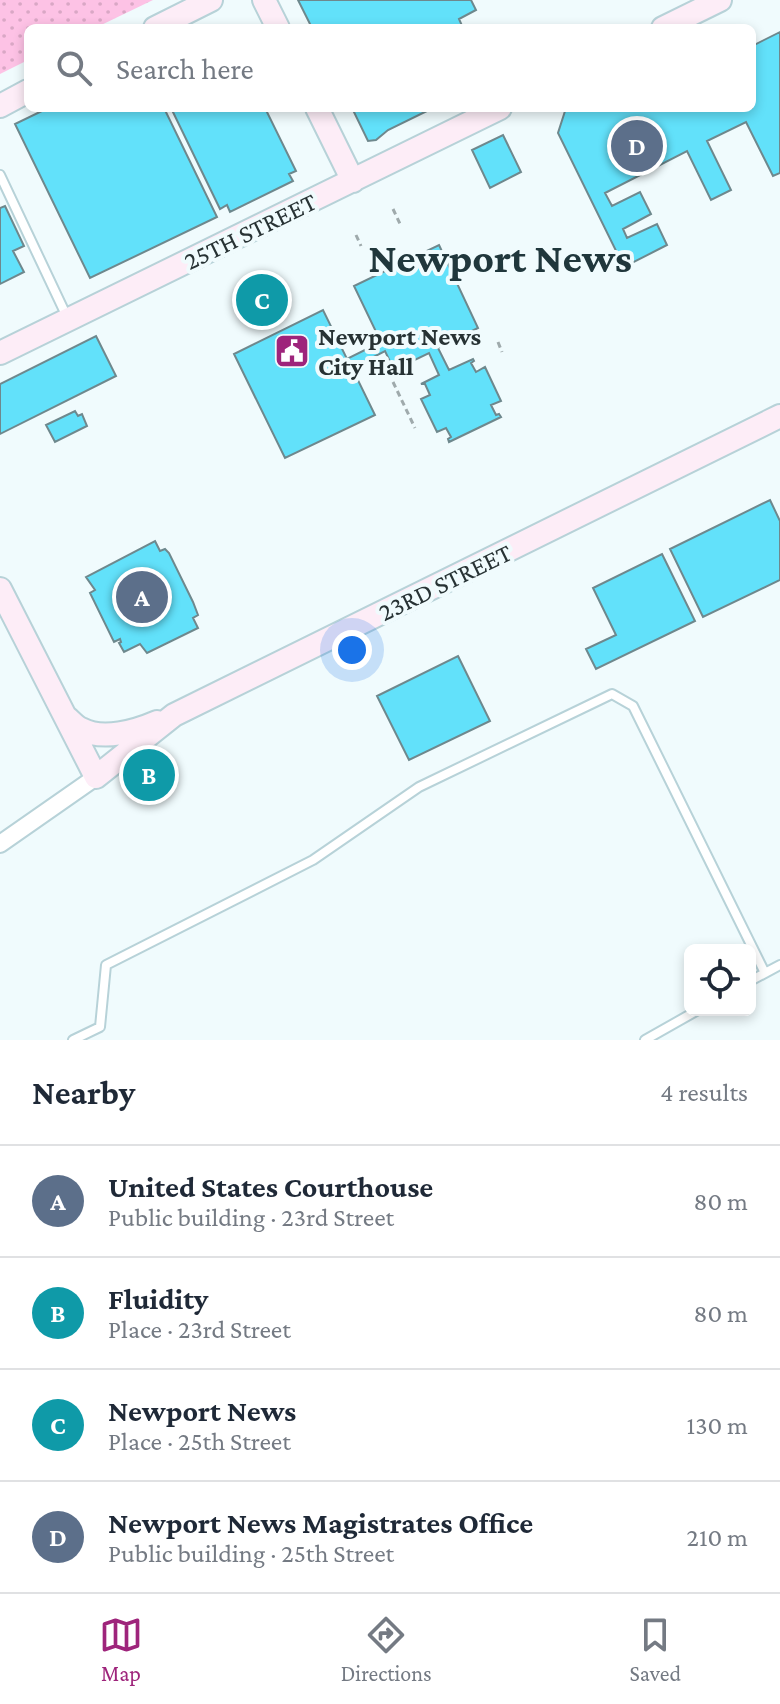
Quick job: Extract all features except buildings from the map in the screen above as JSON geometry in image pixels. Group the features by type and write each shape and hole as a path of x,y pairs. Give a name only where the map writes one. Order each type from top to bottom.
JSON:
{"street":[{"path":"163,24 211,0"},
{"path":"264,0 276,24"},
{"path":"671,24 720,0"},
{"path":"0,106 24,93"},
{"path":"319,112 353,181"},
{"name":"25TH STREET","path":"0,353 492,112"},
{"name":"23RD STREET","path":"0,844 96,777 174,715 780,416"},
{"path":"0,589 96,777"},
{"path":"65,717 82,730 97,734 135,731 174,715"}],"lane":[{"path":"0,175 68,320"},
{"path":"73,1040 100,1027 106,965 313,860 419,787 612,694 633,706 765,973"},
{"path":"756,978 780,965"},
{"path":"645,1040 687,1016"}],"path":[{"path":"393,209 401,226"},
{"path":"356,235 361,246"},
{"path":"498,342 502,352"},
{"path":"393,382 415,428"}],"shaded area":[{"path":"0,0 153,0 103,24 24,24 24,62 0,74"}],"place":[{"name":"Newport News Magistrates Office","path":"637,146"},
{"name":"Newport News","path":"262,300"},
{"name":"Newport News City Hall","path":"292,351"},
{"name":"United States Courthouse","path":"142,597"},
{"name":"Fluidity","path":"149,775"}],"district":[{"name":"Newport News","path":"500,257"}]}
